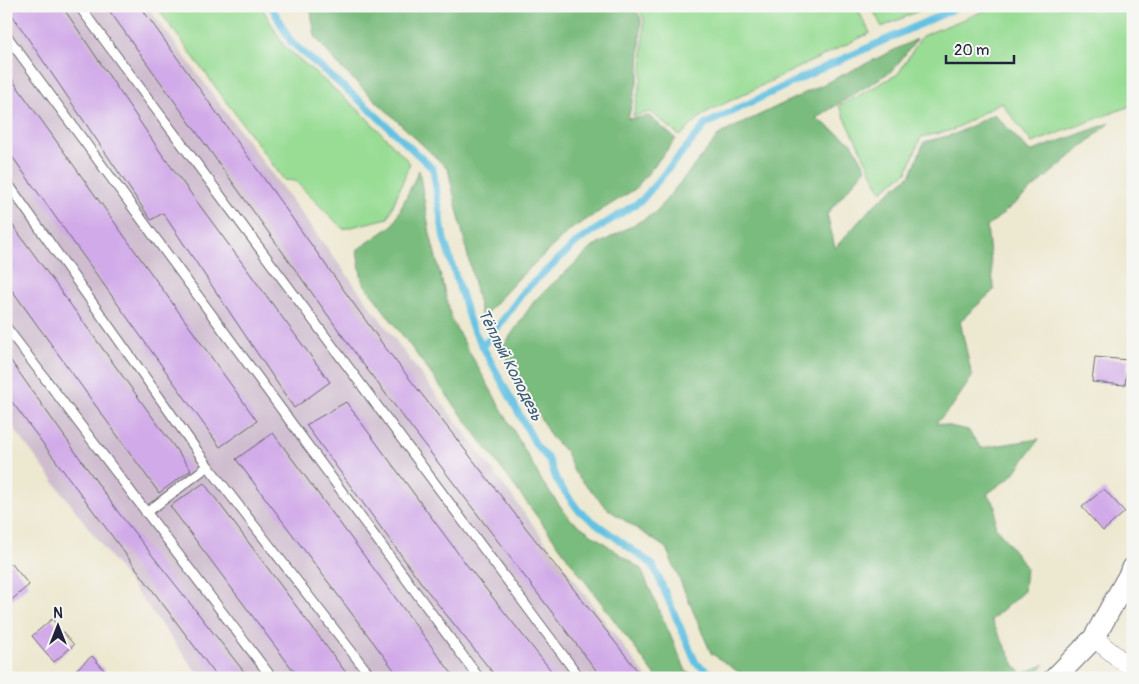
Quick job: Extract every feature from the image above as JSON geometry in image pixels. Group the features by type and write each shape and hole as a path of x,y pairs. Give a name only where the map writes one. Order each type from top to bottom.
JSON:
{"street":[{"path":"1055,678 1094,638 1133,568"},
{"path":"1094,638 1133,670"}],"lane":[{"path":"79,6 580,678"},
{"path":"6,35 479,678"},
{"path":"6,181 208,466 372,678"},
{"path":"6,327 272,678"},
{"path":"146,513 208,466"}],"shaded area":[{"path":"6,6 147,6 647,678 201,678 10,423 6,425"}],"green space":[{"path":"156,6 261,6 284,46 361,112 410,163 388,218 343,229 295,181 284,180"},
{"path":"302,6 633,6 641,18 639,75 628,119 649,116 676,139 635,189 570,230 516,281 482,318 448,169 337,64 315,36 311,12"},
{"path":"637,6 856,6 870,33 705,113 680,136 651,112 633,116 642,77 644,18"},
{"path":"871,6 930,6 882,27"},
{"path":"996,6 1133,6 1133,105 1032,143 1001,102 953,130 921,137 907,172 881,191 839,106 898,74 922,36"},
{"path":"917,39 893,70 816,118 852,143 866,168 827,214 835,248 872,207 911,174 924,142 955,134 994,114 1030,152 1110,123 987,227 994,290 960,321 972,377 951,408 936,423 968,430 981,448 1039,439 1013,475 987,494 996,507 995,526 1026,567 1024,591 991,620 1016,667 1023,674 1045,664 1032,678 747,678 711,653 666,548 609,510 574,472 566,452 551,437 502,348 535,300 593,247 655,213 720,134"},
{"path":"419,170 430,234 452,321 543,483 570,519 641,569 686,671 695,678 657,678 362,281 357,250 393,225"}],"building":[{"path":"6,6 62,6 161,153 330,382 294,408 163,213 151,220"},
{"path":"106,6 140,6 384,346 643,678 602,678 360,360"},
{"path":"6,71 257,421 220,447 6,148"},
{"path":"6,216 191,470 159,493 6,282"},
{"path":"6,354 118,512 249,678 218,678 12,402 6,407"},
{"path":"1095,357 1128,360 1125,385 1092,382"},
{"path":"346,402 466,564 557,678 497,678 425,588 306,425"},
{"path":"273,433 455,678 400,678 236,459"},
{"path":"204,483 350,678 299,678 170,506"},
{"path":"1104,489 1125,512 1103,531 1082,507"},
{"path":"11,563 29,585 8,603 6,568"},
{"path":"52,619 74,645 54,662 32,636"},
{"path":"92,656 111,678 76,678 72,673"}],"waterway":[{"name":"Тёплый Колодезь","path":"271,6 291,42 366,106 433,169 444,239 471,325 536,445 549,460 557,481 579,511 653,565 696,663 717,678"},
{"path":"483,347 524,291 578,241 642,200 706,124 816,71 961,6"}]}
